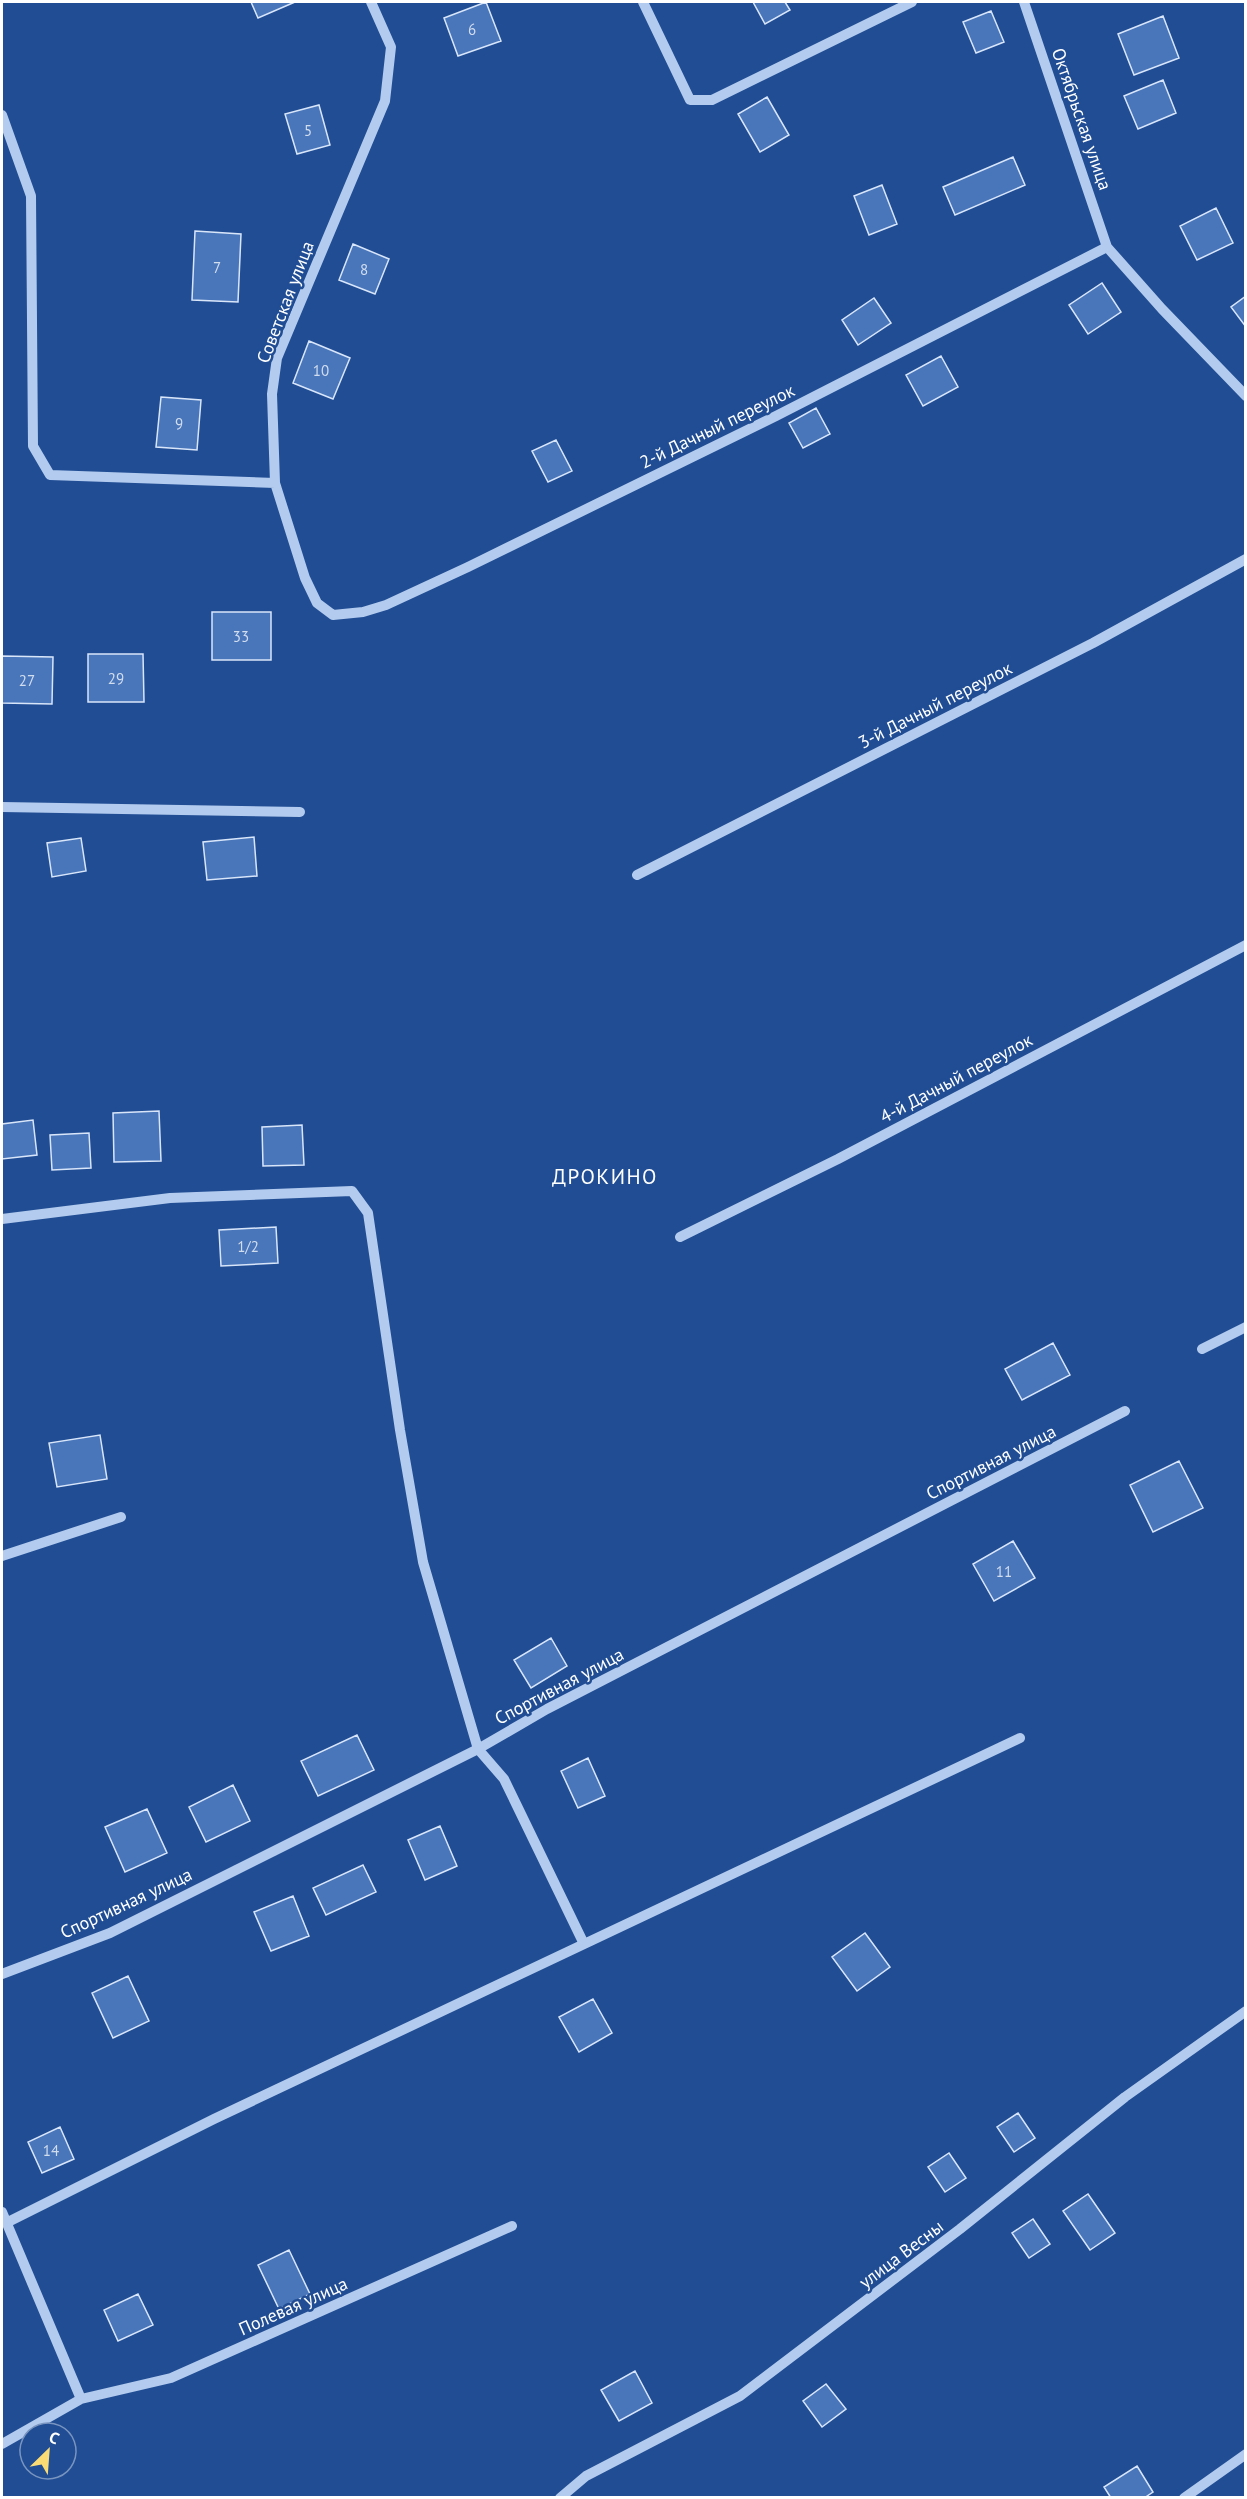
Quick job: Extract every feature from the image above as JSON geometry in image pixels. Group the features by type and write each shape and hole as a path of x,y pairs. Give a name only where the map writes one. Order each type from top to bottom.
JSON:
{"street":[{"name":"Советская улица","path":"333,615 317,603 305,578 275,483 272,394 277,358 385,100 391,47 371,2"},
{"path":"643,2 690,100 712,100 912,2"},
{"name":"Октябрьская улица","path":"1024,2 1107,247"},
{"path":"2,115 31,196 33,446 50,475 275,483"},
{"path":"1107,247 1245,396"},
{"name":"2-й Дачный переулок","path":"333,615 363,612 386,605 468,567 776,416 1107,247"},
{"name":"3-й Дачный переулок","path":"637,875 1093,643 1245,559"},
{"path":"2,807 300,812"},
{"name":"4-й Дачный переулок","path":"680,1237 838,1159 1245,945"},
{"path":"2,1219 170,1198 352,1191 368,1213 398,1418 423,1562 478,1749 504,1779 584,1944"},
{"path":"1202,1349 1245,1327"},
{"name":"Спортивная улица","path":"2,1974 110,1933 478,1749 547,1709 1125,1411"},
{"path":"2,1556 121,1517"},
{"path":"6,2223 214,2119 1020,1738"},
{"name":"улица Весны","path":"560,2498 586,2476 740,2396 960,2229 1125,2097 1245,2011"},
{"path":"2,2212 81,2399"},
{"name":"Полевая улица","path":"2,2444 81,2399 171,2378 512,2226"},
{"path":"1184,2498 1245,2454"}],"building":[{"path":"251,2 295,2 258,18"},
{"path":"486,2 501,41 458,56 444,18"},
{"path":"753,2 785,2 790,10 765,24"},
{"path":"991,11 1004,42 976,53 963,22"},
{"path":"1163,16 1179,58 1134,75 1118,34"},
{"path":"1163,80 1176,113 1138,129 1124,96"},
{"path":"767,97 789,135 760,152 738,114"},
{"path":"319,105 330,145 297,154 285,114"},
{"path":"1013,157 1025,185 955,215 943,187"},
{"path":"882,185 897,224 869,235 854,196"},
{"path":"1216,208 1233,243 1197,260 1180,226"},
{"path":"195,231 241,234 238,302 192,300"},
{"path":"353,244 389,259 375,294 339,280"},
{"path":"1102,283 1121,312 1088,334 1069,305"},
{"path":"1246,296 1246,327 1231,307"},
{"path":"874,298 891,323 858,345 842,320"},
{"path":"309,341 350,358 333,399 293,383"},
{"path":"941,356 958,387 923,406 906,375"},
{"path":"161,397 201,400 197,450 156,447"},
{"path":"816,408 830,434 803,448 789,423"},
{"path":"556,440 572,471 548,482 532,451"},
{"path":"212,612 271,612 271,660 212,660"},
{"path":"88,654 143,654 144,702 88,702"},
{"path":"2,656 53,657 52,704 2,703"},
{"path":"254,837 257,876 207,880 203,842"},
{"path":"81,838 86,871 52,877 47,843"},
{"path":"159,1111 161,1161 114,1162 113,1113"},
{"path":"33,1120 37,1155 2,1159 2,1124"},
{"path":"302,1125 304,1165 263,1166 262,1127"},
{"path":"89,1133 91,1168 52,1170 50,1135"},
{"path":"276,1227 278,1263 221,1266 219,1230"},
{"path":"1053,1343 1070,1375 1022,1400 1005,1369"},
{"path":"100,1435 107,1479 57,1487 49,1443"},
{"path":"1179,1461 1203,1508 1153,1532 1130,1485"},
{"path":"1013,1541 1035,1578 994,1601 973,1564"},
{"path":"551,1638 567,1666 531,1688 514,1660"},
{"path":"357,1735 374,1770 318,1796 301,1761"},
{"path":"588,1758 605,1796 578,1808 561,1771"},
{"path":"233,1785 250,1821 206,1842 189,1807"},
{"path":"147,1809 167,1853 125,1872 105,1827"},
{"path":"440,1826 457,1866 425,1880 408,1840"},
{"path":"363,1865 376,1892 326,1915 313,1888"},
{"path":"293,1896 309,1936 271,1951 254,1912"},
{"path":"865,1933 890,1967 857,1991 832,1957"},
{"path":"128,1976 149,2021 113,2038 92,1993"},
{"path":"593,1999 612,2033 579,2052 559,2017"},
{"path":"1018,2113 1035,2138 1014,2152 997,2127"},
{"path":"60,2127 74,2159 42,2173 28,2142"},
{"path":"949,2153 966,2178 945,2192 928,2167"},
{"path":"1088,2194 1115,2233 1090,2250 1063,2211"},
{"path":"1033,2219 1050,2244 1029,2258 1012,2233"},
{"path":"289,2250 310,2294 279,2309 258,2265"},
{"path":"138,2294 153,2325 118,2341 104,2310"},
{"path":"635,2371 652,2403 619,2421 601,2390"},
{"path":"826,2384 846,2409 822,2427 803,2401"},
{"path":"1137,2466 1153,2492 1144,2498 1111,2498 1104,2487"}],"district":[{"name":"ДРОКИНО","path":"605,1176"}]}
